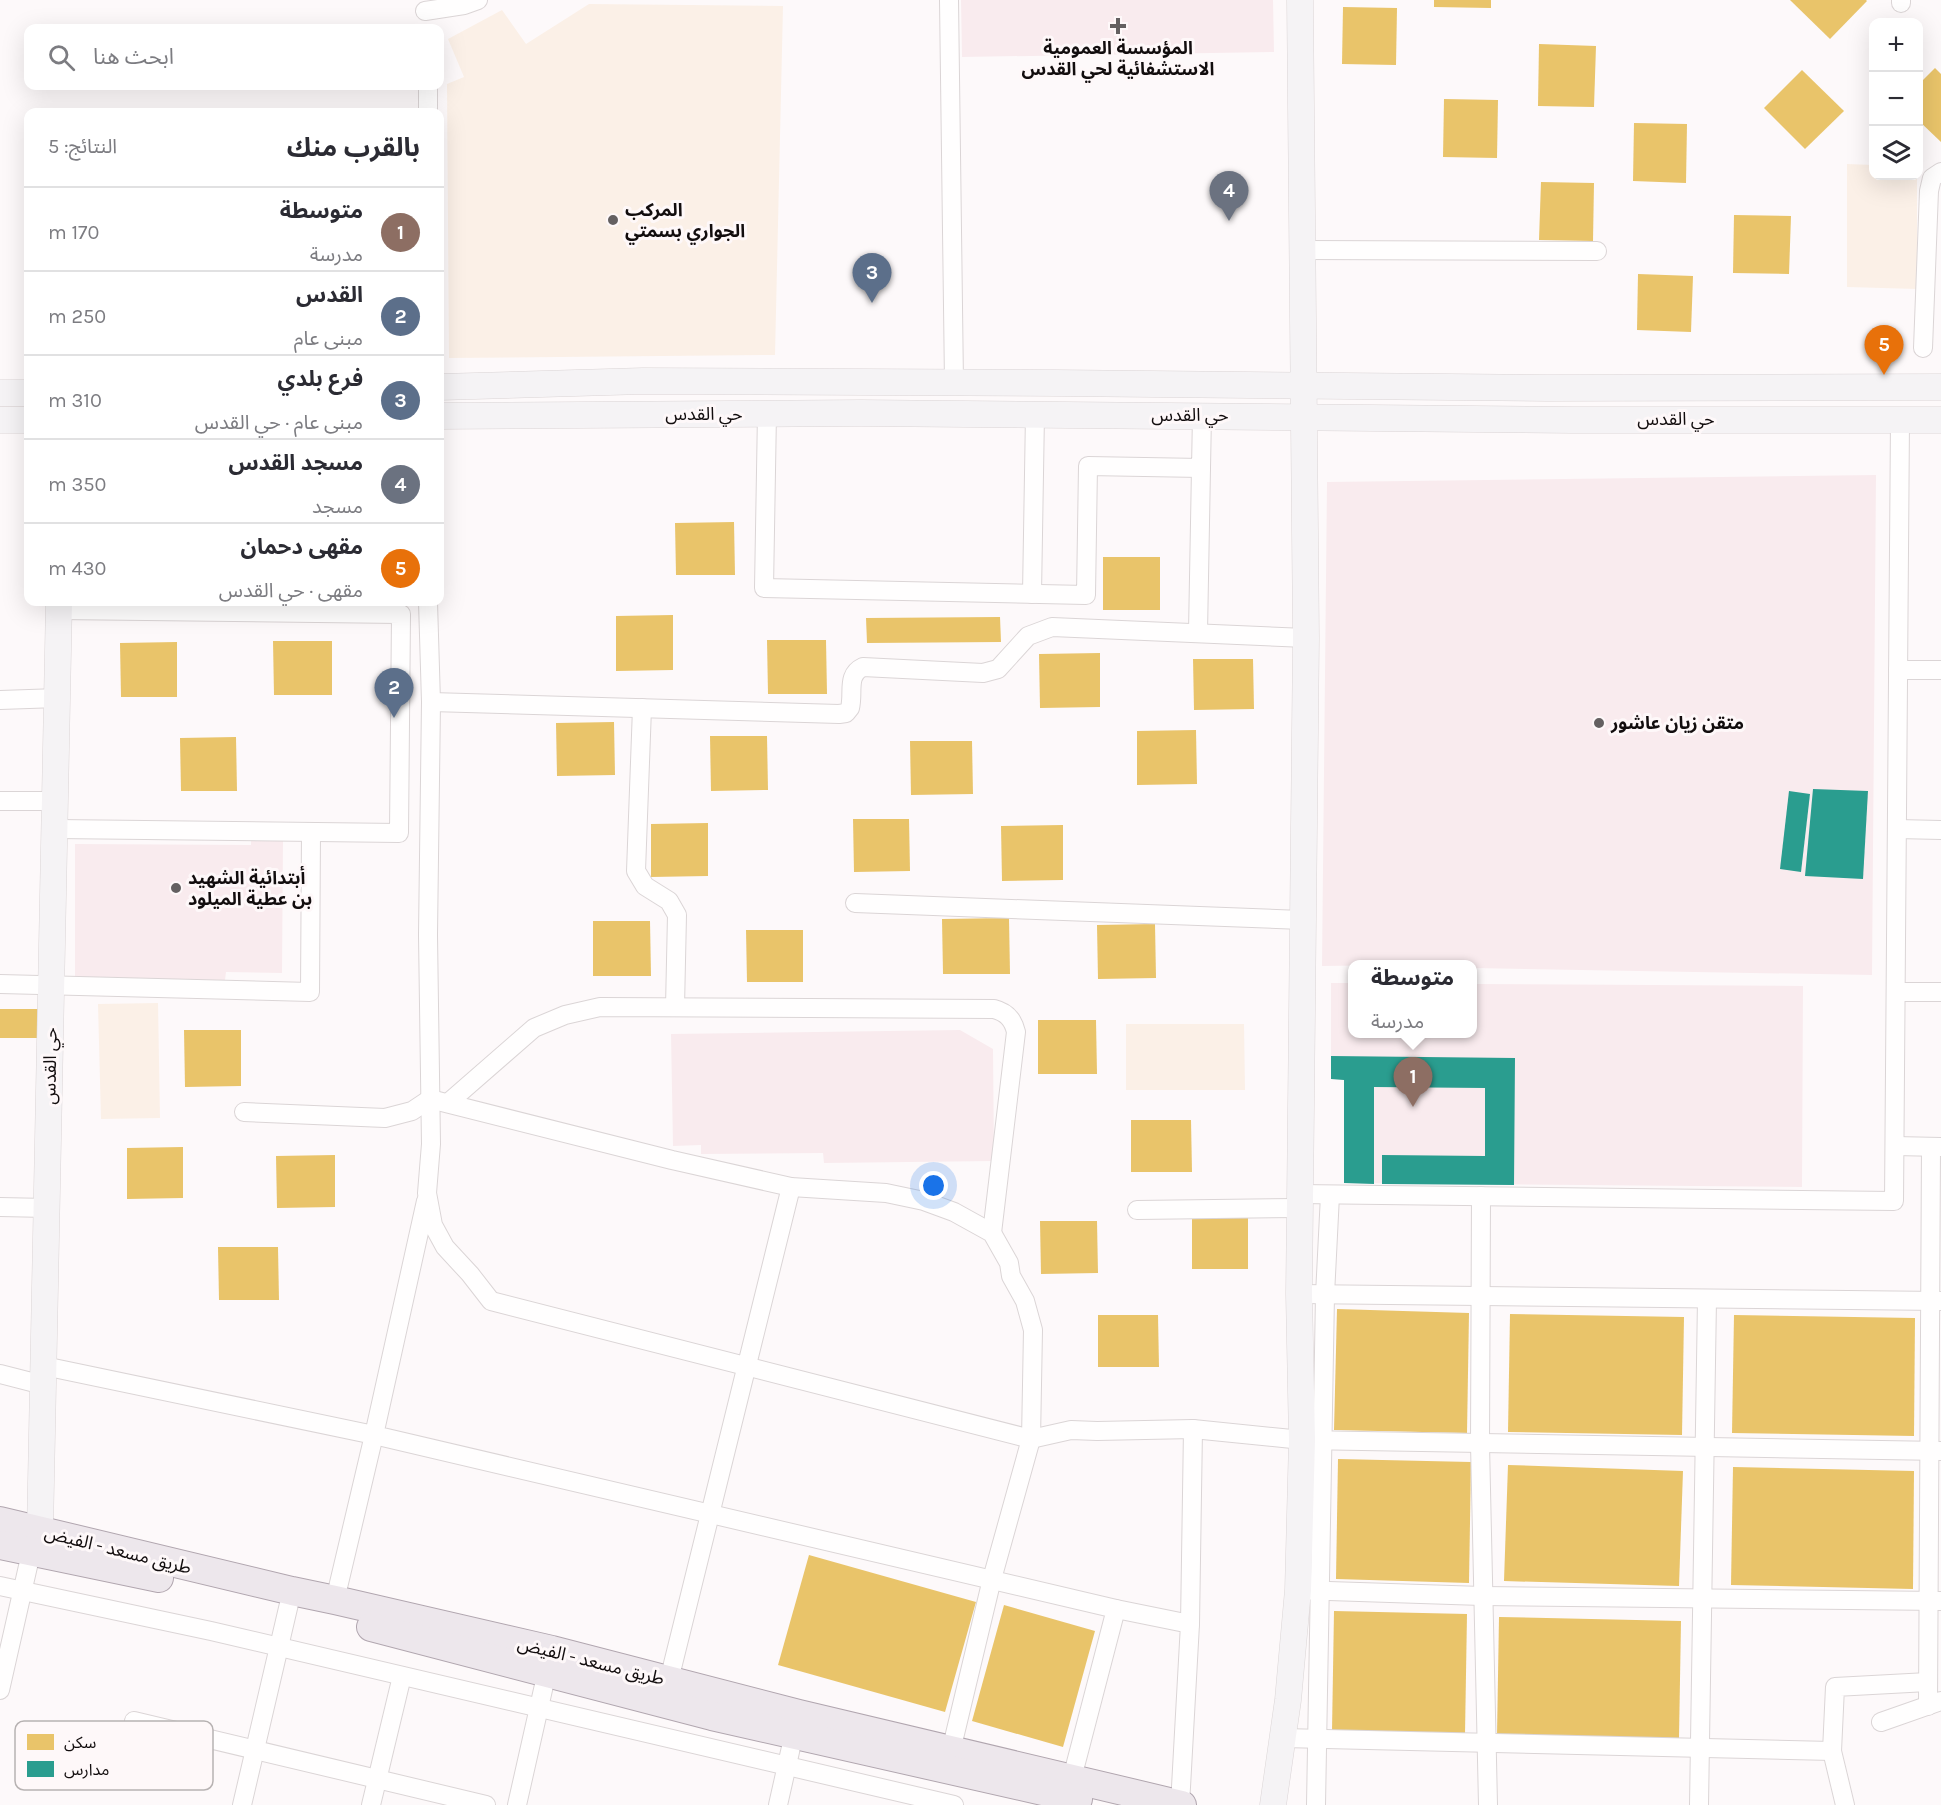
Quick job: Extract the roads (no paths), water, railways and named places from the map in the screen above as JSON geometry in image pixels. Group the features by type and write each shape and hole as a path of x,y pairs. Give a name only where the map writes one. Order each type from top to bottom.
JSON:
{"main road":[{"name":"طريق مسعد - الفيض","path":"0,1521 36,1542 290,1600 335,1600 550,1662 712,1716 796,1724"},
{"name":"طريق مسعد - الفيض","path":"0,1545 36,1542"},
{"name":"طريق مسعد - الفيض","path":"290,1600 303,1610 550,1662 669,1680 796,1724 949,1759 1104,1805"},
{"name":"طريق مسعد - الفيض","path":"949,1759 1072,1778 1181,1805"}],"street":[{"path":"425,13 478,0"},
{"path":"949,0 954,383"},
{"path":"1300,0 1306,638 1299,1294 1312,1440"},
{"path":"428,90 429,108"},
{"path":"1923,348 1929,190 1932,178 1941,172"},
{"path":"1303,250 1597,251"},
{"path":"444,387 643,381 1305,387 1941,387"},
{"path":"1611,388 1611,420"},
{"path":"0,393 24,393"},
{"path":"767,414 764,588 1086,595 1088,466 1201,468"},
{"path":"1032,594 1035,414"},
{"name":"حي القدس","path":"444,416 1035,414 1611,420 1941,420"},
{"path":"1198,633 1202,415"},
{"path":"0,420 24,420"},
{"path":"1137,1210 1299,1201 1330,1195 1894,1201 1900,420"},
{"path":"59,606 401,614 427,609 431,702 428,935 430,1144 427,1193 335,1600"},
{"name":"حي القدس","path":"36,1542 44,1375 59,606"},
{"path":"56,829 399,833 401,614"},
{"path":"431,702 839,714 846,713 850,708 853,675 863,667 983,673 998,669 1028,636 1052,627 1306,638"},
{"path":"1898,670 1941,670"},
{"path":"0,700 58,698"},
{"path":"642,708 636,872 645,886 669,901 677,915 675,1007"},
{"path":"0,801 56,801"},
{"path":"1897,829 1941,830"},
{"path":"0,984 310,992 311,832"},
{"path":"855,903 1302,920"},
{"path":"1896,992 1941,992"},
{"path":"448,1103 534,1028 565,1015 600,1007 994,1009 1006,1013 1014,1024 1016,1032 992,1233"},
{"path":"243,1112 385,1118 412,1111 430,1099 672,1160 791,1187 886,1193 924,1201 954,1212 992,1233 1009,1263 1011,1276 1025,1301 1033,1330 1031,1439 992,1579 949,1759"},
{"path":"1881,1722 1935,1703 1928,1682 1934,1601 1936,1147 1895,1146"},
{"path":"669,1680 791,1187"},
{"path":"427,1193 434,1225 445,1247 491,1301 1031,1439 1071,1430 1193,1429 1312,1440 1936,1451"},
{"path":"1316,1805 1317,1739 1309,1590 1312,1440 1325,1295 1330,1195"},
{"path":"1481,1196 1480,1444 1488,1805"},
{"path":"0,1207 47,1208"},
{"path":"1299,1294 1935,1301"},
{"path":"1699,1805 1707,1299"},
{"path":"0,1374 44,1375 374,1435 1116,1609 1190,1624"},
{"path":"1181,1805 1190,1624 1193,1429"},
{"path":"0,1690 36,1542"},
{"path":"0,1586 279,1647 954,1805"},
{"path":"1309,1590 1482,1596 1934,1601"},
{"path":"1273,1805 1309,1590"},
{"path":"242,1805 290,1600"},
{"path":"1072,1778 1116,1609"},
{"path":"517,1805 550,1662"},
{"path":"371,1805 402,1676"},
{"path":"1845,1805 1832,1751 1835,1687 1928,1682"},
{"path":"134,1720 138,1721"},
{"path":"778,1805 796,1724"},
{"path":"1283,1738 1832,1751"},
{"path":"213,1739 486,1805"}],"place":[{"name":"المؤسسة العمومية الاستشفائية لحي القدس","path":"1118,26"},
{"name":"المركب الجواري بسمتي","path":"613,220"},
{"name":"مسجد القدس","path":"1229,221"},
{"name":"فرع بلدي","path":"872,303"},
{"name":"مقهى دحمان","path":"1884,375"},
{"name":"القدس","path":"394,718"},
{"name":"متقن زيان عاشور","path":"1599,723"},
{"name":"أبتدائية الشهيد بن عطية الميلود","path":"176,888"},
{"name":"متوسطة","path":"1413,1107"}]}
